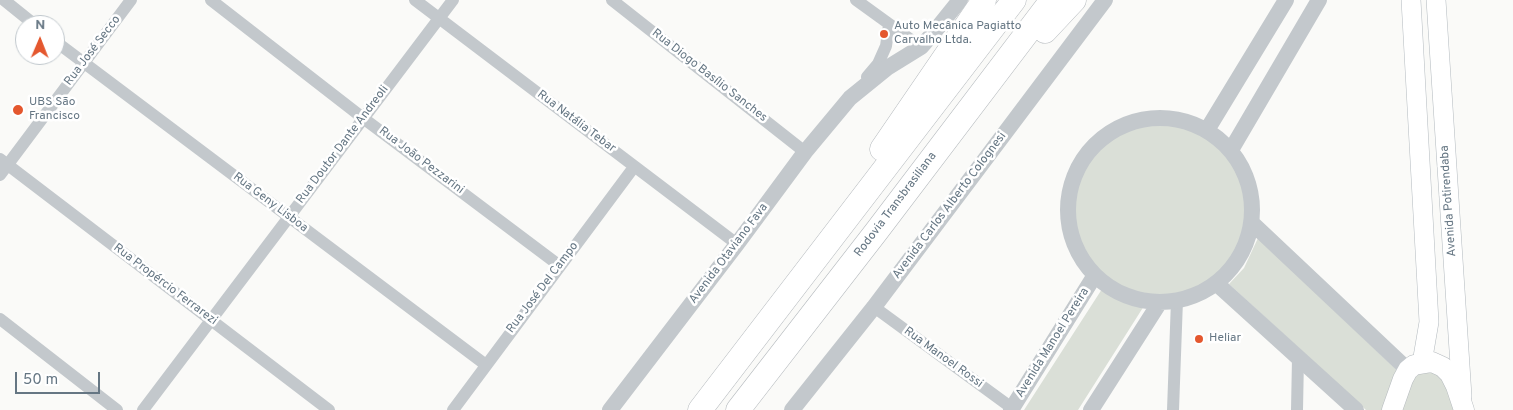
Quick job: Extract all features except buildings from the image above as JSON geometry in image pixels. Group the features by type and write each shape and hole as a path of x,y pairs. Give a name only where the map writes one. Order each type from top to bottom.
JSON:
{"highway":[{"path":"842,223 865,174 984,0"},
{"path":"700,410 1014,0"},
{"name":"Rodovia Transbrasiliana","path":"738,410 1052,0"},
{"path":"1006,61 1049,28 1074,0"}],"main road":[{"path":"1411,0 1429,322 1415,366"},
{"name":"Avenida Potirendaba","path":"1436,0 1463,406"},
{"path":"1392,410 1402,378 1415,366 1432,362 1443,367 1450,374 1463,406"}],"street":[{"path":"4,0 23,15"},
{"name":"Rua José Secco","path":"2,166 84,63 131,0"},
{"name":"Rua João Pezzarini","path":"211,0 363,118 560,266"},
{"name":"Rua Natália Tebar","path":"415,0 737,244"},
{"name":"Rua Doutor Dante Andreoli","path":"143,410 453,0"},
{"name":"Rua Diogo Basílio Sanches","path":"612,0 805,152"},
{"path":"856,0 921,47"},
{"name":"Avenida Otaviano Fava","path":"850,98 887,68 921,47 960,0"},
{"name":"Avenida Carlos Alberto Colognesi","path":"792,410 874,307 1105,0"},
{"path":"1207,130 1286,0"},
{"path":"1232,150 1318,0"},
{"name":"Avenida Otaviano Fava","path":"610,410 805,152 878,64 886,46 889,25"},
{"name":"Rua Geny Lisboa","path":"65,49 486,365"},
{"path":"1150,118 1179,119 1207,130 1232,150 1250,184 1253,203 1252,223 1246,246 1233,267 1216,284 1197,294 1169,301 1137,299 1114,290 1095,275 1078,251 1068,223 1069,194 1078,166 1096,142 1121,126 1150,118"},
{"name":"Rua Propércio Ferrarezi","path":"2,166 211,320 329,410"},
{"name":"Rua José Del Campo","path":"453,410 634,167"},
{"path":"1252,223 1415,366"},
{"name":"Avenida Manoel Pereira","path":"1011,409 1095,275"},
{"path":"1216,284 1356,410"},
{"path":"1091,410 1169,301"},
{"path":"1169,301 1173,410"},
{"name":"Rua Manoel Rossi","path":"874,307 1011,409"},
{"path":"0,319 117,410"},
{"path":"1297,410 1298,358"}],"shaded area":[{"path":"1168,125 1185,128 1201,135 1215,144 1227,156 1243,186 1246,211 1245,228 1240,244 1227,266 1215,278 1185,294 1152,297 1135,294 1119,287 1105,278 1093,266 1077,236 1074,203 1077,186 1084,170 1093,156 1105,144 1135,128"},
{"path":"1258,238 1398,371 1385,410 1366,410 1229,284 1244,268"},
{"path":"1102,289 1138,307 1144,306 1078,410 1024,410"},
{"path":"1428,366 1444,377 1456,410 1398,410 1410,381"}],"place":[{"name":"Auto Mecânica Pagiatto Carvalho Ltda.","path":"884,34"},
{"name":"UBS São Francisco","path":"18,110"},
{"name":"Heliar","path":"1199,339"}]}
